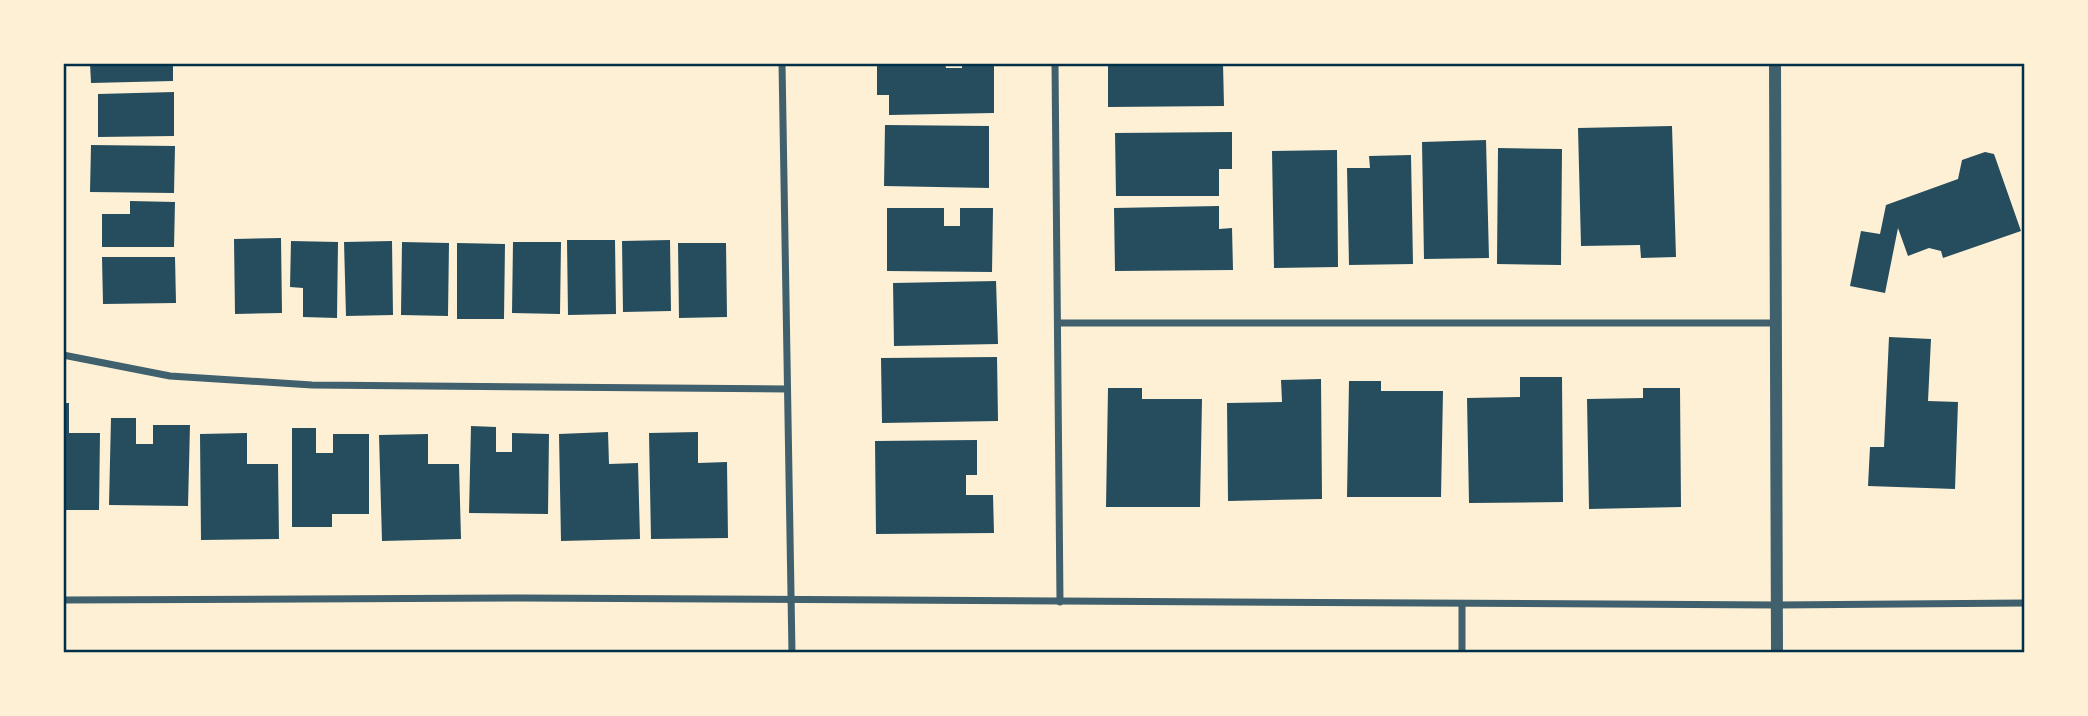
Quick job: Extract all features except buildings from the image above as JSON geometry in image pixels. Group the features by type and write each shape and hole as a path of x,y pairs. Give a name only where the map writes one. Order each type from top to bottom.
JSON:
{"street":[{"path":"782,63 792,653"},
{"path":"1055,63 1060,602"},
{"path":"1775,63 1777,653"},
{"path":"1058,323 1776,323"},
{"path":"63,355 170,376 312,386 787,389"},
{"path":"63,600 792,599 1777,605 2025,603"},
{"path":"1462,604 1462,653"}]}
